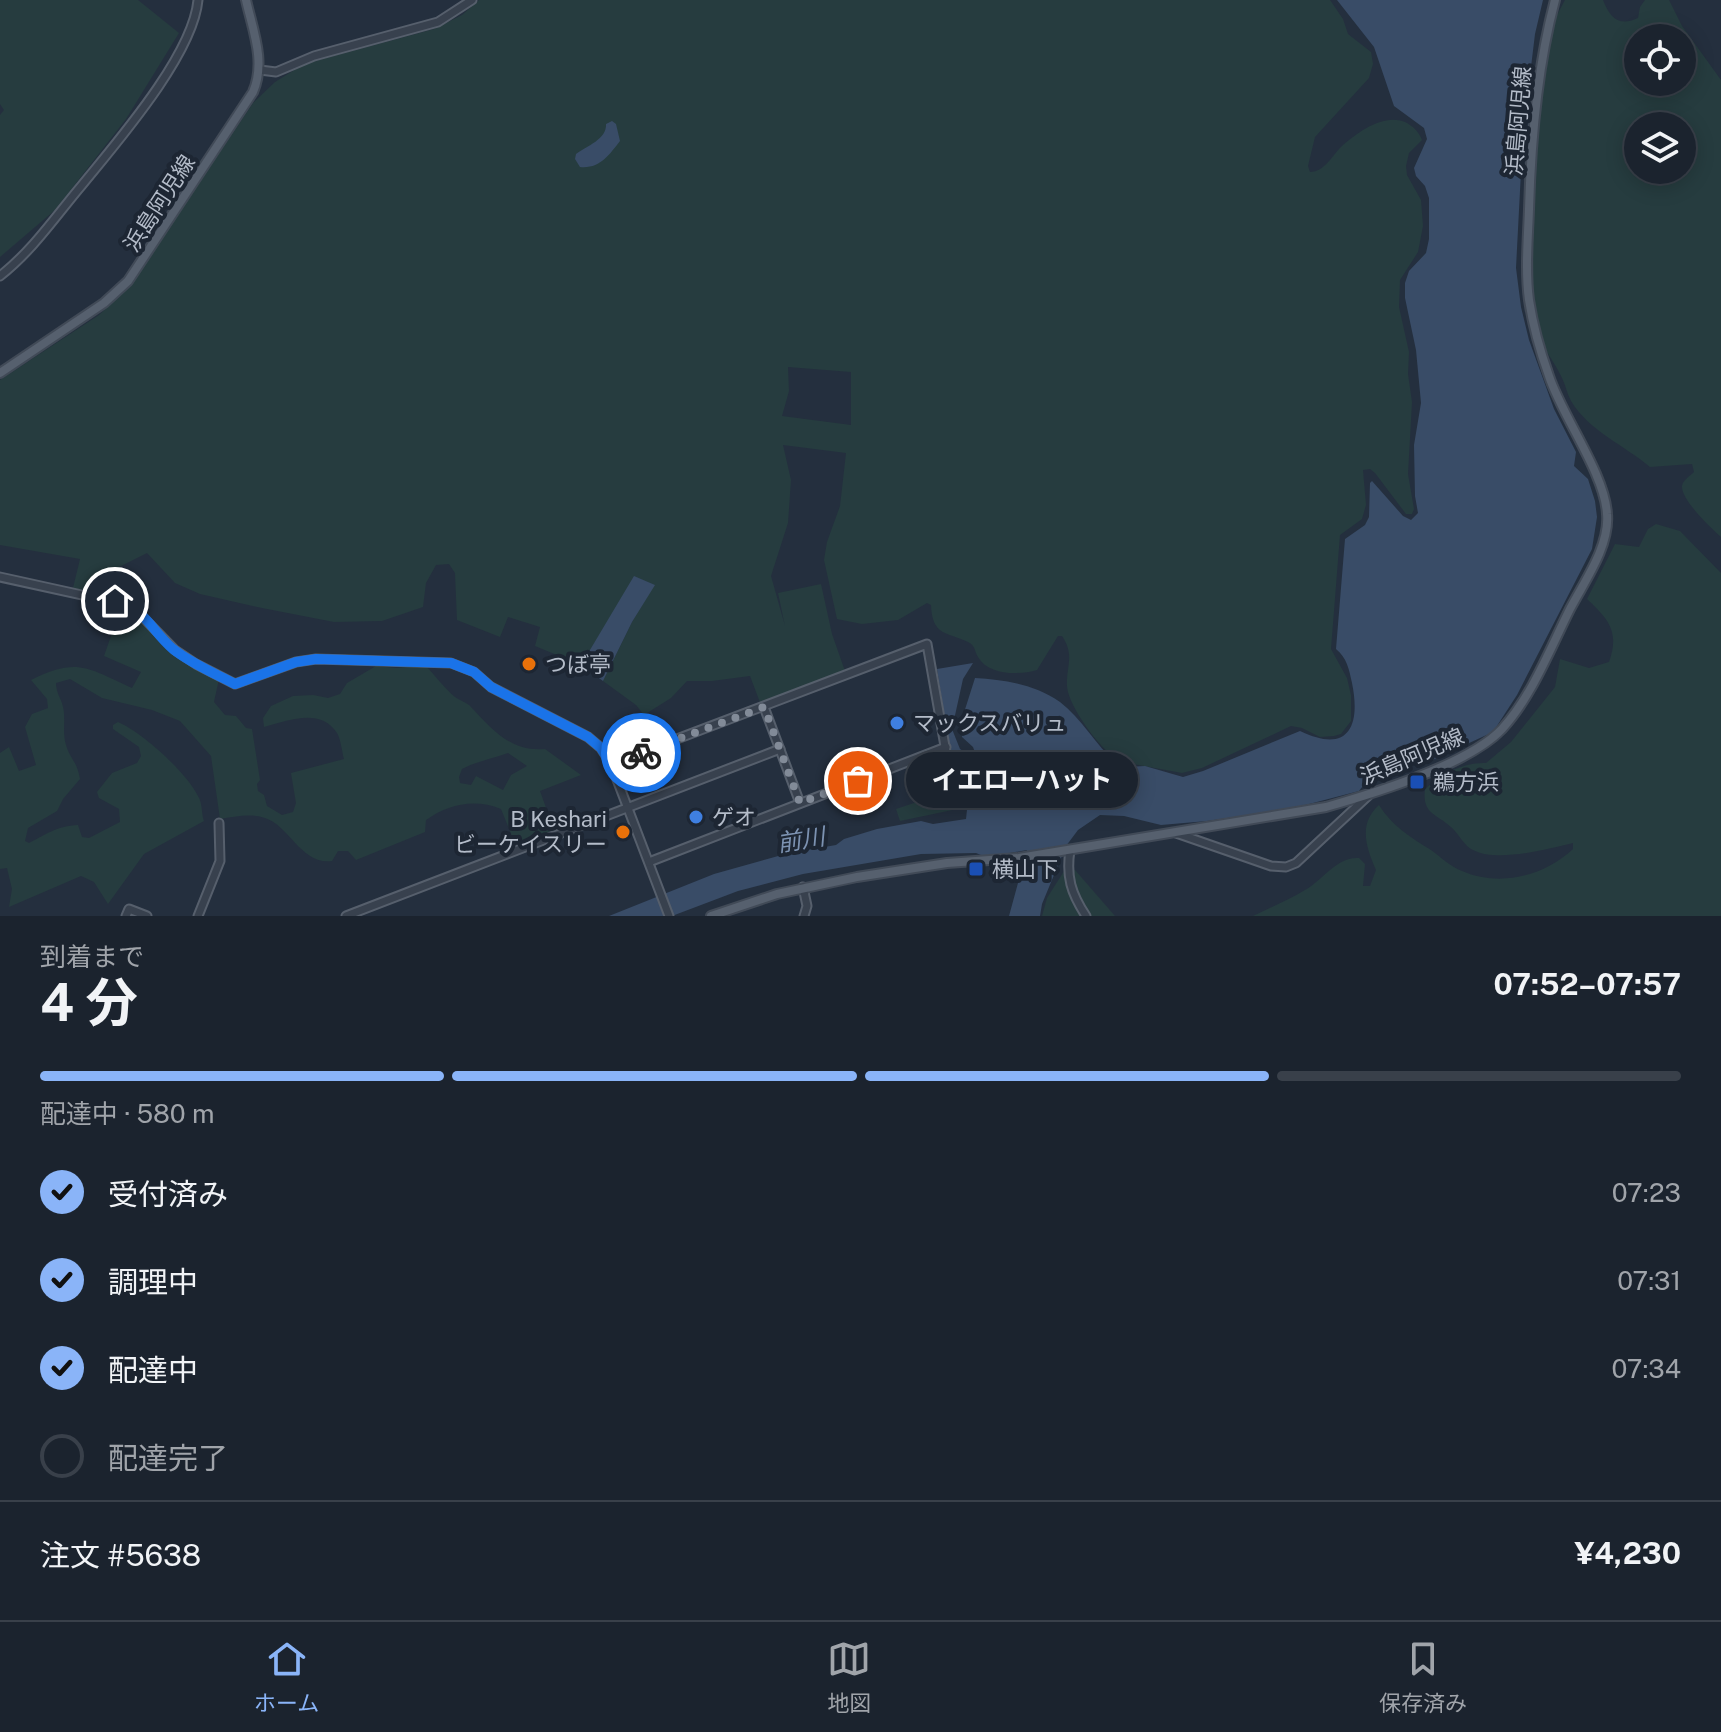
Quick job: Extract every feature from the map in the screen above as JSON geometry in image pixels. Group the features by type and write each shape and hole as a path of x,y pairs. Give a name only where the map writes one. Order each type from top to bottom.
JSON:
{"main road":[{"path":"246,0 260,70"},
{"name":"浜島阿児線","path":"711,916 803,887 947,863 1019,858 1283,816 1369,795 1461,758 1501,730 1525,698 1585,581 1605,533 1608,516 1603,496 1553,390 1537,340 1529,298 1527,264 1531,151 1544,40 1555,0"},
{"name":"浜島阿児線","path":"0,373 104,303 128,281 253,92 260,70"}],"street":[{"path":"0,276 20,261 38,241 145,106 187,37 198,0"},
{"path":"260,70 276,72 314,56 438,22 472,0"},
{"path":"0,577 132,606 175,650 235,684 296,662 316,659 437,662 474,672 491,687 588,737 601,748 611,764 669,916"},
{"path":"611,764 927,644 952,786"},
{"path":"764,707 800,803"},
{"path":"649,862 946,747"},
{"path":"346,916 780,749"},
{"path":"1174,832 1271,866 1286,867 1296,863 1369,795"},
{"path":"198,916 220,861 219,823"},
{"path":"1068,850 1070,886 1086,916"},
{"path":"803,887 807,906 804,916"},
{"path":"126,916 129,909 147,916"}],"green space":[{"path":"0,0 138,0 179,33 126,119 55,210 0,257 0,115 4,110 0,104"},
{"path":"479,0 1330,0 1343,19 1348,34 1371,52 1373,64 1369,78 1315,137 1308,166 1310,172 1324,166 1356,135 1380,122 1405,122 1422,140 1409,153 1406,166 1407,175 1421,200 1423,226 1418,252 1400,280 1399,307 1409,352 1412,402 1408,474 1414,509 1412,514 1406,514 1375,473 1370,469 1363,470 1366,505 1362,519 1340,535 1331,649 1347,678 1351,695 1351,721 1341,734 1320,737 1291,726 1202,768 1182,773 1122,762 1098,742 1071,700 1067,684 1069,651 1062,636 1058,636 1037,670 1005,672 989,668 971,644 938,628 931,605 927,603 898,620 862,624 837,619 824,560 840,506 846,453 783,445 791,480 788,523 771,576 785,626 778,593 821,584 832,634 846,674 761,705 750,676 687,681 671,698 644,715 636,705 603,681 654,585 635,577 581,665 535,646 540,627 508,617 500,637 457,620 455,573 449,564 436,565 426,583 423,607 382,621 334,622 200,594 175,583 147,553 119,567 111,596 73,588 80,559 0,545 0,380 99,315 131,284 253,103 275,82 304,64 434,29 462,15","holes":["788,367 851,372 851,425 782,416 789,391"]},
{"path":"1565,0 1603,0 1612,16 1626,22 1638,18 1645,0 1669,0 1681,24 1624,24 1624,96 1696,96 1696,45 1721,80 1721,537 1697,513 1683,492 1684,482 1694,472 1692,464 1650,467 1587,421 1571,401 1562,378 1541,342 1530,293 1526,187 1529,122 1541,59"},
{"path":"1656,524 1680,531 1721,573 1721,916 1253,916 1312,886 1337,865 1351,858 1359,858 1365,864 1363,886 1370,886 1376,870 1369,853 1366,828 1372,812 1379,805 1409,836 1453,867 1476,876 1520,876 1548,866 1573,849 1573,843 1509,855 1483,854 1473,850 1428,808 1425,789 1453,770 1486,763 1511,742 1555,687 1560,659 1589,668 1609,662 1613,642 1610,626 1587,599 1615,544 1639,547 1648,529"},
{"path":"113,605 129,609 165,648 219,679 214,702 225,715 236,716 246,728 252,729 260,780 258,791 264,795 267,806 282,815 293,812 296,803 291,773 344,759 337,733 322,720 293,719 264,727 263,718 271,706 293,696 328,698 340,694 347,683 376,666 396,668 425,665 451,693 469,705 503,737 522,747 545,749 581,775 540,791 554,830 516,846 501,809 472,803 443,810 426,820 425,832 356,860 348,851 338,851 332,861 321,861 304,851 274,822 265,818 220,819 211,756 180,721 152,710 102,698 70,679 56,683 56,687 64,712 66,745 80,779 57,811 28,828 25,841 29,843 58,829 78,825 82,837 89,838 120,822 119,809 99,798 97,792 112,773 137,763 141,756 139,747 113,729 118,722 151,744 184,776 200,799 204,821 144,854 108,904 94,882 81,876 9,907 12,889 7,868 0,869 0,753 9,747 19,771 36,765 25,727 32,714 48,708 47,699 31,680 72,667 93,671 132,688 141,672 104,656 112,633","holes":["508,753 527,766 511,775 503,790 476,776 471,785 460,783 462,769"]},
{"path":"962,787 962,808 900,821 896,809"},
{"path":"1066,868 1075,870 1115,916 1042,916 1047,898"}],"water":[{"path":"1337,0 1543,0 1535,34 1523,133 1516,268 1529,340 1554,409 1576,452 1574,466 1588,479 1597,517 1592,549 1517,695 1493,732 1428,762 1423,747 1378,766 1359,791 1290,809 1161,825 1124,816 1100,815 1078,830 1066,846 1040,916 1009,916 1027,850 986,857 976,853 921,854 803,874 738,891 672,916 609,916 714,874 789,853 836,845 844,839 877,829 921,821 933,824 966,819 971,772 978,761 973,747 962,737 961,722 975,678 1008,682 1040,691 1068,708 1116,763 1126,767 1145,766 1183,777 1300,731 1330,739 1340,738 1347,732 1354,712 1352,683 1347,664 1336,649 1345,539 1365,525 1369,517 1372,481 1403,516 1411,520 1418,513 1414,445 1421,403 1405,283 1409,271 1426,253 1429,198 1414,168 1427,139 1424,128 1394,106 1374,47"},
{"path":"612,121 616,124 620,141 599,163 580,167 575,159 576,154 600,138 606,124"},
{"path":"634,576 655,585 632,622 603,681 581,665"},
{"path":"973,663 963,679 952,729 960,749 966,753 966,780 955,781 937,669"}],"way so far":[{"path":"641,753 764,707 800,803 858,781"}],"place":[{"name":"つぼ亭","path":"529,664"},
{"name":"マックスバリュ","path":"897,723"},
{"name":"イエローハット","path":"858,781"},
{"name":"鵜方浜","path":"1417,782"},
{"name":"ゲオ","path":"696,817"},
{"name":"B Keshari ビーケイスリー","path":"623,832"},
{"name":"横山下","path":"976,869"}],"route":[{"path":"115,601 140,612 156,633 175,650 235,684 296,662 316,659 451,663 474,672 491,687 588,737 601,748 611,764 641,753"}],"water label":[{"name":"前川","path":"801,840"}]}
